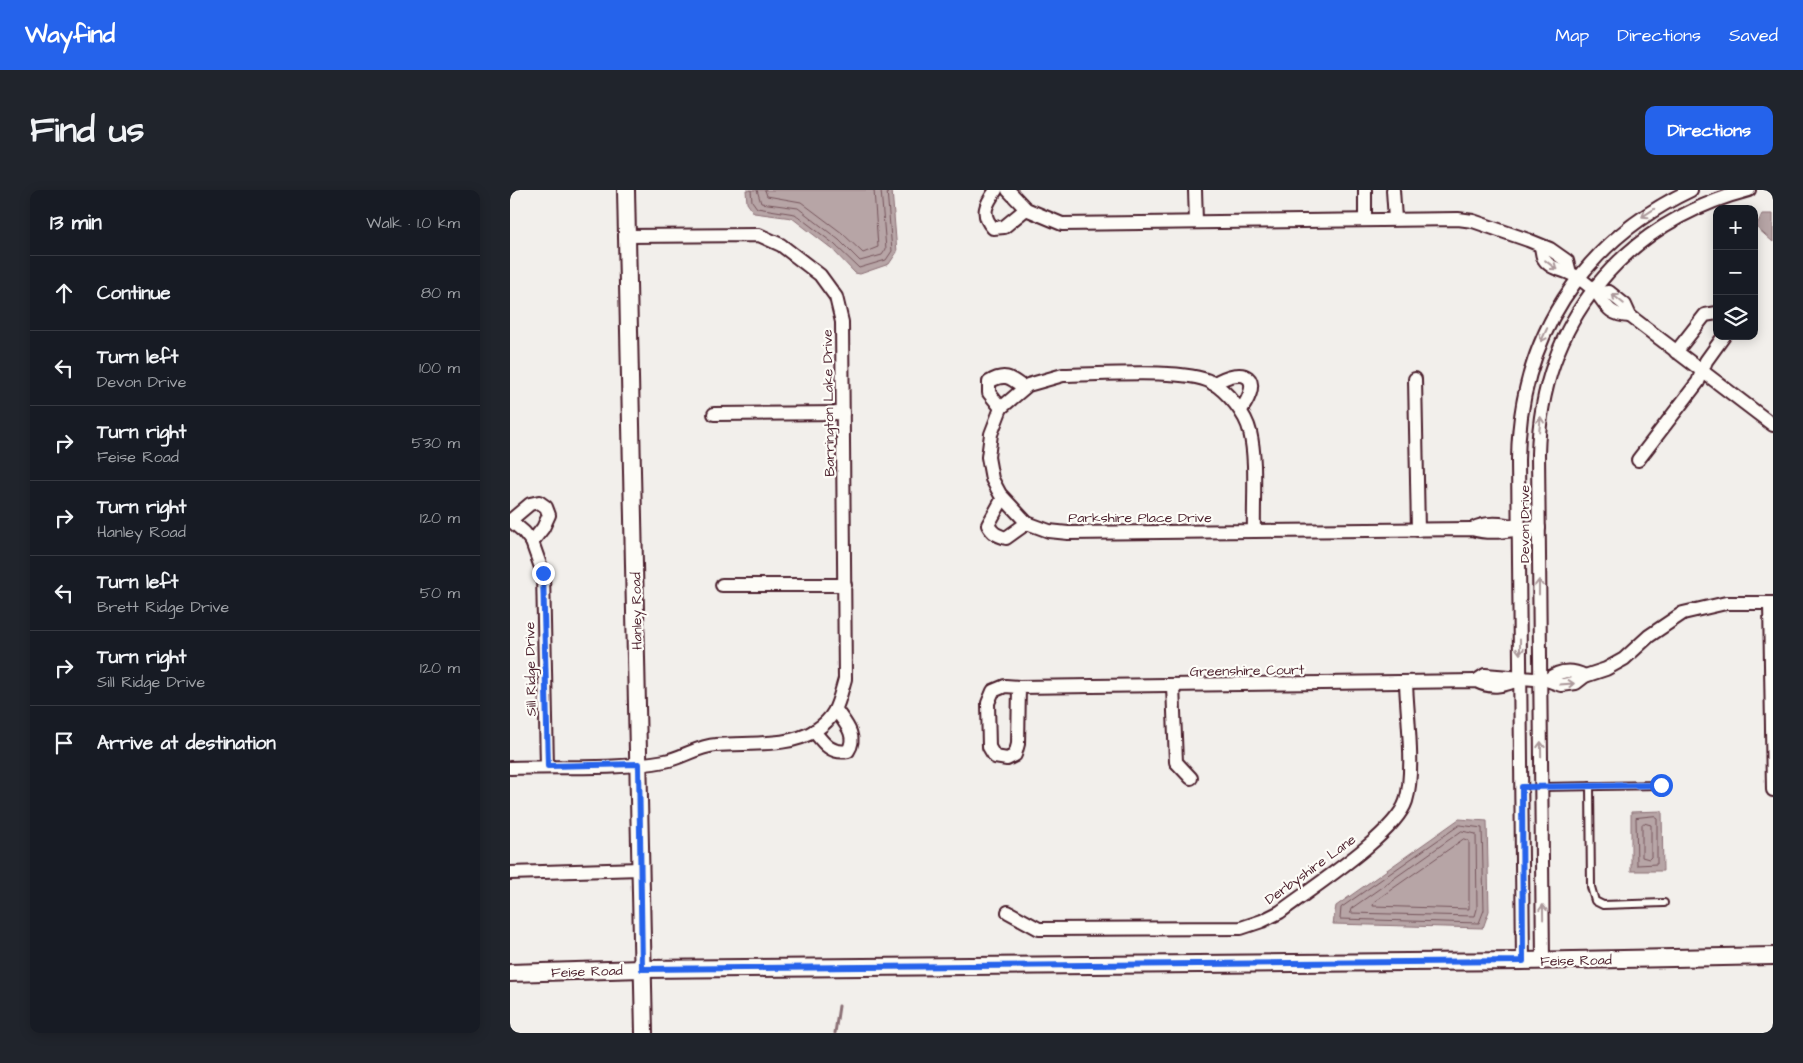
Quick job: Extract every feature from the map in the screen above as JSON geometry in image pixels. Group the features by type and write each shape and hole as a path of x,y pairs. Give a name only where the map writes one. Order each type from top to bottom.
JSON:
{"street":[{"name":"Hanley Road","path":"626,190 644,1033"},
{"path":"996,190 984,210 986,220 993,228 1004,227 1026,209"},
{"path":"1008,190 1026,209 1062,224 1395,219 1472,221 1528,240 1541,247 1544,260 1560,272 1574,275 1596,291 1602,303 1618,315 1630,316 1773,425"},
{"path":"1195,190 1196,221"},
{"path":"1364,220 1365,190"},
{"path":"1393,190 1395,219"},
{"name":"Devon Drive","path":"1523,961 1518,445 1524,394 1542,339 1574,275 1627,228 1666,202 1691,190"},
{"name":"Devon Drive","path":"1543,960 1541,787 1544,680 1539,528 1539,440 1546,386 1559,348 1596,291 1633,248 1668,222 1702,205 1749,190"},
{"name":"Barrington Lake Drive","path":"510,768 639,764 667,761 713,745 782,741 814,732 830,720 836,710 846,671 842,322 836,297 820,275 781,245 759,235 628,236"},
{"path":"1676,352 1705,315 1713,314"},
{"path":"1638,460 1698,382 1701,372 1721,340"},
{"path":"1214,384 1234,374 1240,374 1248,378 1252,386 1251,395 1241,410"},
{"name":"Parkshire Place Drive","path":"1254,531 1250,431 1241,410 1214,384 1183,375 1062,375 1042,379 1024,388 1001,408 991,434 988,457 992,479 1003,498 1027,523 1049,531 1068,533 1418,530 1472,529 1481,524 1504,523 1519,528 1539,528"},
{"path":"1001,408 989,393 989,382 1005,376 1011,377 1024,388"},
{"path":"1415,380 1418,530"},
{"path":"714,414 843,413"},
{"path":"1003,498 988,525 991,531 996,535 1006,538 1027,523"},
{"name":"Sill Ridge Drive","path":"532,542 543,528 549,515 546,507 539,502 530,504 510,520 532,542 543,573 548,766"},
{"path":"722,585 844,585"},
{"path":"1544,680 1556,672 1575,671 1585,676 1606,669 1624,659 1649,636 1683,613 1726,603 1772,603 1773,790"},
{"name":"Greenshire Court","path":"1018,687 1018,744 1015,755 1007,759 996,757 989,747 988,703 993,691 1005,686 1406,683 1476,681 1485,675 1544,680"},
{"name":"Derbyshire Lane","path":"1008,912 1039,929 1241,928 1280,912 1388,828 1406,802 1409,778 1406,683"},
{"path":"1173,686 1176,762 1191,778"},
{"path":"814,732 826,746 838,753 848,751 852,745 852,739 848,728 836,710"},
{"path":"1522,787 1541,787"},
{"path":"510,873 640,869"},
{"name":"Feise Road","path":"510,973 642,969 1523,961 1773,956"}],"lane":[{"path":"1541,787 1661,785"},
{"path":"1590,786 1591,886 1594,901 1603,905 1664,903"}],"water":[{"path":"746,190 892,190 897,252 889,264 860,274 855,273 831,248 792,218 754,213 747,203"},
{"path":"1762,214 1773,214 1773,242 1758,229 1758,223"},
{"path":"1662,811 1663,871 1631,871 1631,812"},
{"path":"1459,819 1487,821 1489,911 1483,928 1333,924 1336,906"}],"waterway":[{"path":"835,1033 839,1006"}],"route":[{"path":"543,573 548,766 639,764 642,969 1523,961 1522,787 1661,785"}]}
